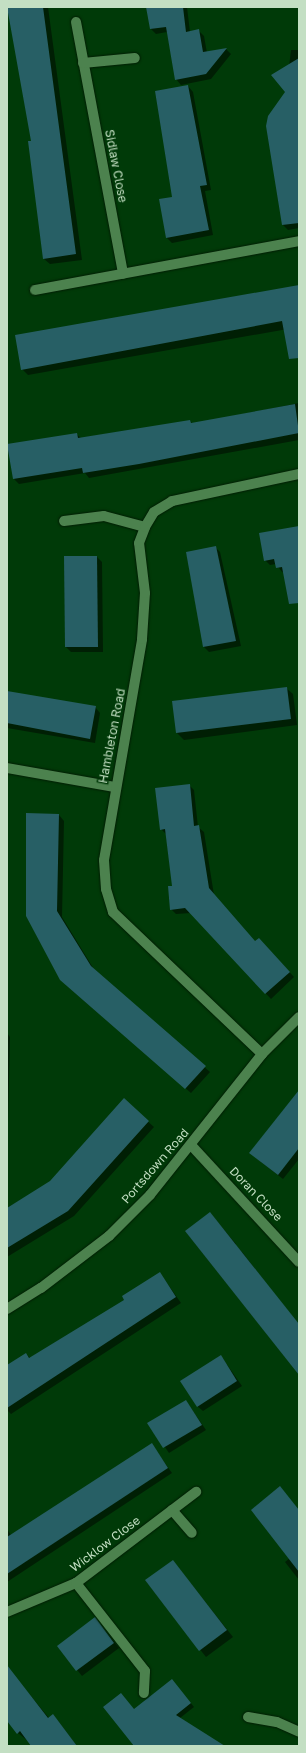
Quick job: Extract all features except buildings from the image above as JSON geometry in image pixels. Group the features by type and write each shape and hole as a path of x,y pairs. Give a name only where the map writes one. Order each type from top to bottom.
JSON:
{"street":[{"name":"Sidlaw Close","path":"76,22 123,274"},
{"path":"83,63 135,58"},
{"path":"35,290 299,241"},
{"name":"Hambleton Road","path":"262,1054 113,912 106,889 104,860 115,787 142,639 145,593 139,543 145,527 154,512 172,501 299,474"},
{"path":"64,521 104,516 145,527"},
{"path":"7,768 115,787"},
{"name":"Portsdown Road","path":"7,1308 41,1288 109,1236 191,1145 262,1054 299,1017"},
{"name":"Doran Close","path":"191,1145 299,1262"},
{"name":"Wicklow Close","path":"7,1612 76,1583 196,1492"},
{"path":"172,1510 192,1534"},
{"path":"76,1583 145,1672 144,1693"},
{"path":"248,1717 277,1722 299,1732"}]}
